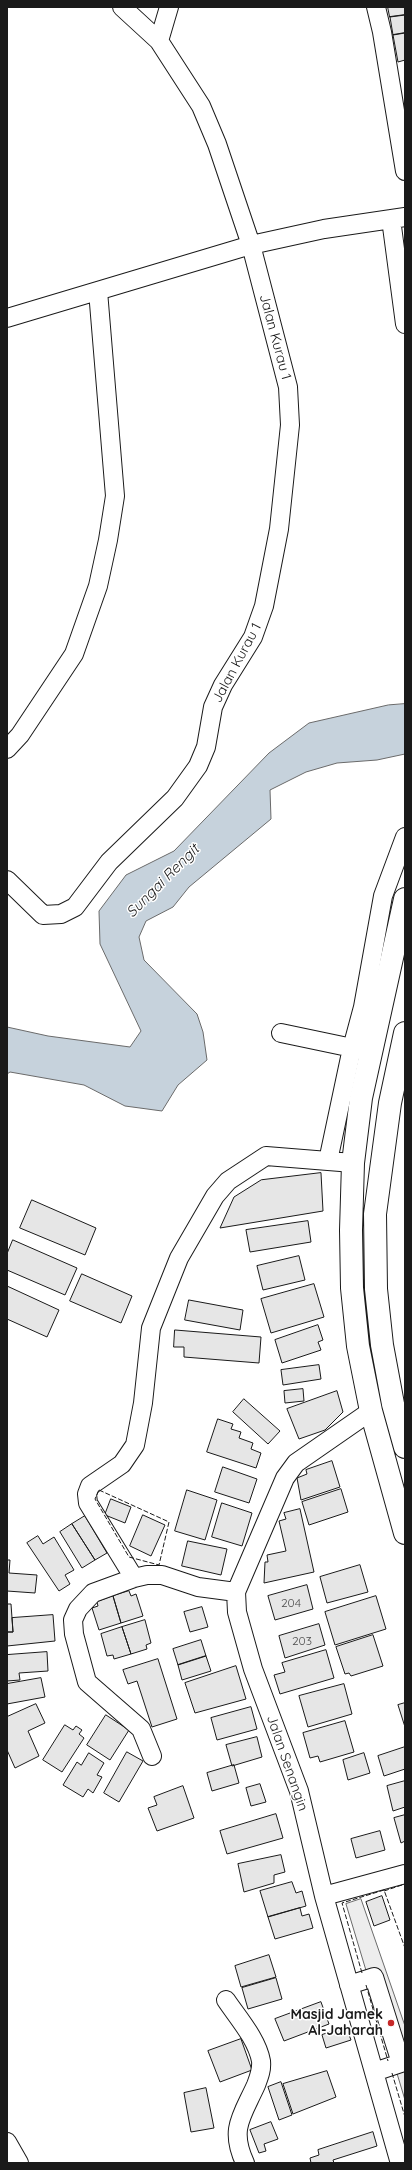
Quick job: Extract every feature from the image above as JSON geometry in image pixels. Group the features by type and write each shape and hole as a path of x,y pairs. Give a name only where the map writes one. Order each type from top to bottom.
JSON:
{"main road":[{"path":"405,899 361,1050 361,1098 353,1163 350,1230 352,1288 358,1346 371,1412 405,1533"},
{"path":"405,1033 390,1103 375,1214 376,1290 382,1345 393,1404 405,1447"}],"street":[{"name":"Jalan Kurau 1","path":"7,880 44,915 61,914 75,907 110,862 175,798 198,766 206,746 213,707 223,685 253,637 264,606 279,529 290,425 288,387 250,245 216,144 201,106 159,41 122,7"},
{"path":"159,41 169,7"},
{"path":"376,7 382,32 405,171"},
{"path":"7,318 250,245 324,229 398,218 405,324"},
{"path":"7,749 20,735 74,654 98,586 108,540 116,496 98,291"},
{"path":"328,1161 361,1050 363,1007 383,896 405,837"},
{"path":"281,1033 361,1050"},
{"path":"134,1578 88,1503 87,1494 90,1486 122,1464 135,1445 143,1403 151,1328 179,1258 215,1196 240,1172 266,1156 353,1163"},
{"name":"Jalan Senangin","path":"371,1412 296,1463 285,1478 236,1592 237,1612 244,1641 299,1791 324,1896 398,2160"},
{"path":"152,1756 141,1729 87,1682 74,1634 73,1620 85,1600 94,1593 134,1578 162,1575 198,1587 236,1592"},
{"path":"324,1896 405,1874"},
{"path":"350,1985 374,1977 401,2063 374,2072"},
{"path":"226,2000 256,2046 261,2062 260,2074 237,2127 239,2149 245,2163"},
{"path":"7,2142 19,2163"}],"shaded area":[{"path":"361,1899 405,2026 405,2100 346,1904"}],"water":[{"name":"Sungai Rengit","path":"405,704 405,754 377,760 337,763 306,772 270,790 271,819 189,887 173,907 146,921 139,937 144,960 197,1014 203,1032 207,1060 178,1085 162,1111 125,1106 84,1085 10,1072 7,1074 7,1027 48,1036 130,1047 141,1031 100,944 99,911 126,875 174,851 269,753 309,723 388,705"}],"building":[{"path":"388,7 405,7 405,15 390,17"},
{"path":"405,15 405,33 393,35 390,17"},
{"path":"405,33 405,60 398,62 393,35"},
{"path":"321,1173 323,1211 220,1228 234,1197 261,1180"},
{"path":"32,1200 96,1228 85,1255 20,1228"},
{"path":"308,1221 311,1242 250,1252 246,1230"},
{"path":"13,1240 77,1268 65,1295 7,1270 7,1254"},
{"path":"299,1256 305,1280 263,1290 257,1266"},
{"path":"82,1274 132,1296 121,1323 70,1301"},
{"path":"314,1284 324,1317 271,1333 261,1299"},
{"path":"7,1286 59,1310 47,1337 7,1319"},
{"path":"189,1300 243,1310 240,1330 185,1320"},
{"path":"318,1325 323,1340 318,1342 321,1350 282,1363 275,1340"},
{"path":"175,1330 261,1337 259,1363 184,1357 184,1347 174,1347"},
{"path":"319,1365 321,1379 283,1385 281,1370"},
{"path":"303,1389 304,1401 285,1403 284,1391"},
{"path":"337,1391 343,1412 325,1430 299,1439 287,1409"},
{"path":"244,1399 280,1431 268,1444 233,1412"},
{"path":"218,1419 233,1424 231,1429 241,1432 239,1438 253,1443 251,1449 261,1453 256,1468 207,1452"},
{"path":"332,1461 340,1487 301,1500 297,1478 307,1474 306,1470"},
{"path":"223,1467 257,1479 249,1503 215,1492"},
{"path":"341,1489 348,1512 309,1525 302,1502"},
{"path":"187,1490 217,1500 205,1540 175,1531"},
{"path":"111,1499 131,1507 125,1523 105,1515"},
{"path":"222,1503 252,1513 242,1546 212,1537"},
{"path":"300,1509 314,1572 264,1583 265,1562 268,1562 267,1555 286,1551 279,1521 286,1519 284,1513"},
{"path":"143,1515 165,1525 151,1556 130,1546"},
{"path":"85,1516 107,1553 95,1560 72,1524"},
{"path":"72,1524 95,1560 82,1568 60,1532"},
{"path":"38,1536 43,1544 54,1537 74,1570 65,1575 70,1584 59,1591 27,1543"},
{"path":"188,1541 227,1549 221,1575 182,1566"},
{"path":"7,1560 10,1560 9,1573 37,1575 35,1593 7,1591"},
{"path":"360,1565 368,1592 327,1603 320,1577"},
{"path":"307,1585 313,1609 275,1620 268,1596"},
{"path":"129,1591 131,1596 136,1594 143,1616 121,1623 113,1596"},
{"path":"113,1596 121,1623 99,1630 92,1608 98,1606 97,1602"},
{"path":"376,1596 386,1629 335,1645 325,1612"},
{"path":"7,1604 11,1604 13,1632 7,1632"},
{"path":"202,1607 208,1627 190,1632 184,1612"},
{"path":"53,1615 55,1641 7,1646 7,1632 13,1632 12,1618"},
{"path":"145,1620 151,1643 146,1645 147,1649 131,1654 122,1627"},
{"path":"319,1624 325,1645 285,1658 279,1636"},
{"path":"122,1627 131,1654 114,1659 113,1655 107,1656 101,1634"},
{"path":"373,1635 383,1666 351,1676 349,1673 345,1674 336,1647"},
{"path":"201,1640 206,1656 178,1665 173,1649"},
{"path":"326,1650 334,1678 280,1694 274,1675 285,1672 282,1663"},
{"path":"47,1652 48,1671 19,1673 20,1680 7,1681 7,1655"},
{"path":"206,1656 211,1671 182,1680 178,1665"},
{"path":"158,1659 177,1719 152,1727 137,1681 128,1684 123,1670"},
{"path":"236,1666 246,1699 195,1713 185,1683"},
{"path":"41,1678 45,1697 7,1704 7,1684"},
{"path":"344,1684 352,1714 308,1727 299,1696"},
{"path":"405,1703 405,1727 398,1705"},
{"path":"36,1704 45,1723 28,1731 39,1756 15,1768 7,1750 7,1717"},
{"path":"251,1707 257,1729 217,1740 211,1718"},
{"path":"106,1715 129,1730 110,1760 87,1745"},
{"path":"345,1721 354,1752 320,1762 318,1756 310,1758 303,1733"},
{"path":"65,1725 73,1730 76,1726 82,1730 79,1734 84,1738 62,1772 43,1760"},
{"path":"257,1737 262,1757 232,1766 226,1745"},
{"path":"405,1747 405,1769 384,1776 378,1756"},
{"path":"127,1752 143,1761 119,1802 104,1793"},
{"path":"89,1753 104,1763 97,1775 102,1777 93,1793 88,1789 83,1797 63,1785 77,1762 81,1765"},
{"path":"364,1753 370,1773 348,1780 343,1760"},
{"path":"234,1765 239,1783 212,1791 207,1773"},
{"path":"405,1781 405,1807 393,1811 387,1786"},
{"path":"260,1784 266,1802 251,1806 246,1788"},
{"path":"183,1786 194,1818 157,1831 148,1808 157,1805 154,1797"},
{"path":"276,1814 283,1838 227,1854 220,1831"},
{"path":"405,1815 405,1841 401,1843 394,1818"},
{"path":"380,1831 385,1850 356,1858 351,1839"},
{"path":"281,1855 285,1872 274,1875 274,1883 244,1892 238,1864"},
{"path":"292,1882 296,1893 302,1891 306,1906 268,1917 260,1891"},
{"path":"382,1896 390,1920 374,1926 366,1902"},
{"path":"300,1908 302,1916 309,1914 313,1928 275,1939 268,1917"},
{"path":"269,1955 276,1977 241,1987 235,1966"},
{"path":"276,1978 282,1999 248,2009 242,1988"},
{"path":"321,2002 329,2024 284,2041 275,2019"},
{"path":"346,2027 351,2040 326,2048 322,2035"},
{"path":"241,2039 252,2070 220,2082 208,2051"},
{"path":"327,2071 336,2097 293,2114 283,2084"},
{"path":"281,2082 292,2115 279,2120 268,2087"},
{"path":"206,2088 214,2128 191,2132 184,2093"},
{"path":"271,2122 278,2139 264,2144 266,2151 259,2153 250,2130"},
{"path":"373,2132 377,2146 333,2160 334,2163 311,2163 310,2158 319,2155 318,2150"}],"fence":[{"path":"99,1490 169,1522 159,1565 129,1557 95,1499 99,1490"},
{"path":"384,1891 405,1884"},
{"path":"362,1973 342,1903 384,1890 405,1948"},
{"path":"366,1985 388,2061"},
{"path":"392,2073 405,2117"}],"place":[{"name":"Masjid Jamek Al-Jaharah","path":"391,2023"}]}
